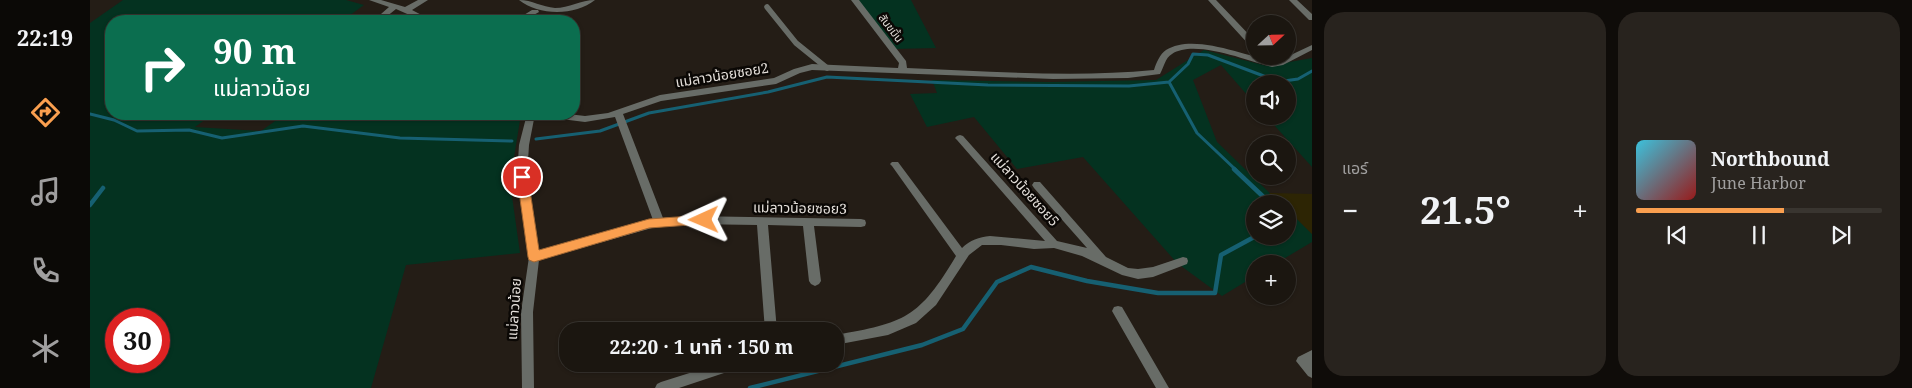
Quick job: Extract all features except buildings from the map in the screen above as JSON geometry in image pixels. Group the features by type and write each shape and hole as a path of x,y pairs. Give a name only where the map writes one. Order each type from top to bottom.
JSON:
{"street":[{"path":"372,0 416,15"},
{"path":"406,10 424,0"},
{"path":"523,0 549,11 562,10 591,0"},
{"name":"สันขมิ้น","path":"855,0 903,63 902,71"},
{"path":"1212,0 1246,36"},
{"path":"1293,0 1312,18"},
{"path":"384,15 394,7"},
{"path":"529,15 535,12"},
{"name":"แม่ลาวน้อยซอย2","path":"580,118 618,112 660,98 776,81 789,76 796,69 827,68 1053,76 1150,73 1157,72 1162,59 1170,51 1188,46 1246,58"},
{"path":"1296,56 1312,48"},
{"path":"618,112 659,222"},
{"name":"แม่ลาวน้อย","path":"528,388 527,312 534,257 522,177 524,145 530,120"},
{"name":"แม่ลาวน้อยซอย5","path":"960,138 1054,244"},
{"path":"844,338 882,332 909,322 932,303 951,274 961,254 895,164"},
{"path":"1037,185 1108,264"},
{"name":"แม่ลาวน้อยซอย3","path":"534,257 659,222 691,220 861,223"},
{"path":"762,221 770,322"},
{"path":"808,222 816,281"},
{"name":"แม่ลาวน้อยซอย5","path":"961,254 976,242 993,241 1038,247 1054,244"},
{"path":"1054,244 1085,252 1126,272 1138,274 1153,272 1183,261"},
{"path":"1118,310 1163,388"},
{"path":"1312,356 1302,361 1312,372"},
{"path":"661,388 710,372"}],"lane":[{"path":"767,7 796,43 827,68"}],"green space":[{"path":"123,0 346,0 364,5 350,15 105,15 105,120 205,120 195,127 261,131 277,120 520,120 510,182 520,253 406,265 371,388 90,388 90,23"},
{"path":"855,0 911,0 936,48 893,49"},
{"path":"1204,50 1246,61 1246,65 1296,65 1296,61 1312,58 1312,167 1296,149 1296,135 1283,135 1274,125 1296,125 1296,75 1246,75 1246,94 1221,65 1193,80 1217,142 1246,170 1246,185 1261,185 1272,195 1246,195 1246,245 1296,245 1296,218 1312,234 1312,242 1290,255 1246,255 1246,281 1222,296 1177,263 1083,157 1017,169 974,117 927,127 910,94 937,93 932,80 1050,82 1156,80"}],"sand":[{"path":"1269,193 1312,194 1312,234 1296,218 1296,195 1271,195"}],"waterway":[{"path":"1169,82 1188,64 1193,54 1208,55 1269,78 1284,81 1298,79 1312,71"},
{"path":"536,139 600,131 649,113 768,92 827,77 988,85 1129,86 1169,82"},
{"path":"1169,82 1197,133 1236,170"},
{"path":"90,114 105,118"},
{"path":"114,120 137,131 189,130 222,138 303,126 400,138 512,141"},
{"path":"1234,169 1261,195"},
{"path":"90,205 103,188"},
{"path":"750,388 922,345 963,329 997,282 1031,267 1087,281 1158,293 1215,293 1221,255 1246,241"}],"route":[{"path":"522,177 534,257 649,223 704,220"}]}
